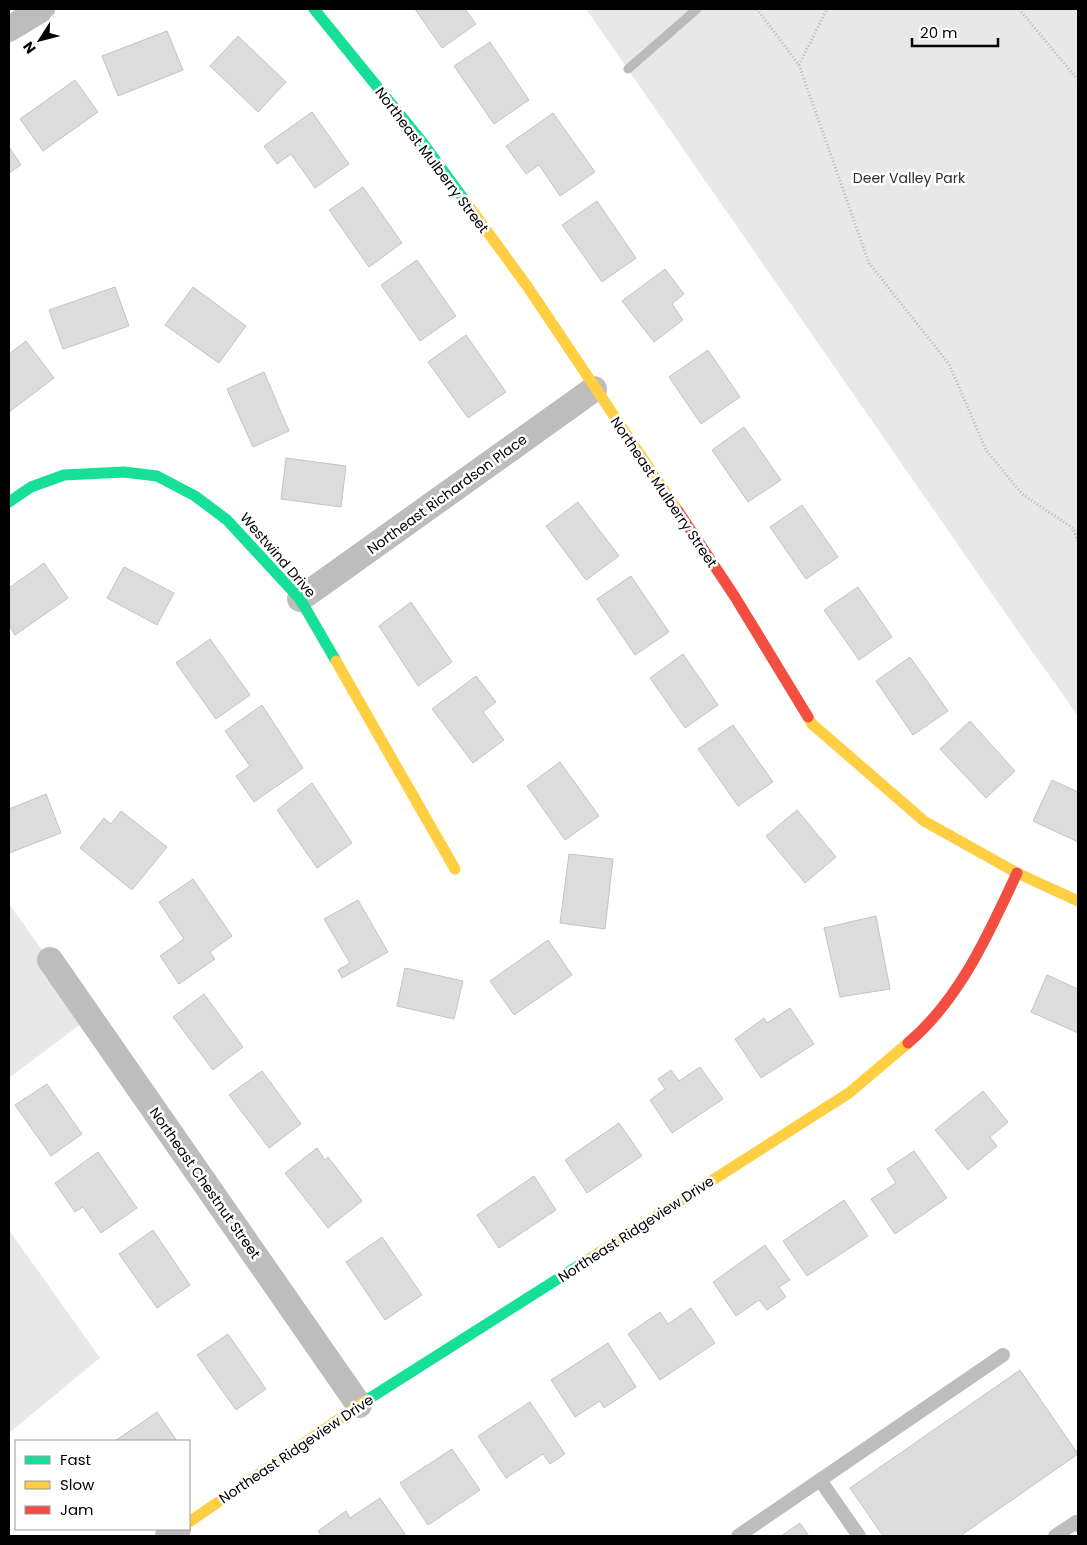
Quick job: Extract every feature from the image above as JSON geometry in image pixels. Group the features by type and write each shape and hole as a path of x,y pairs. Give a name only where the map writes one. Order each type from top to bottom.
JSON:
{"street":[{"path":"9,29 42,9"},
{"name":"Northeast Mulberry Street","path":"314,9 423,143 526,286 735,597 812,724 924,821 1017,873 1078,901"},
{"name":"Northeast Richardson Place","path":"300,599 594,389"},
{"name":"Westwind Drive","path":"9,502 31,487 64,475 124,472 157,476 195,496 227,520 300,599 454,869"},
{"name":"Northeast Ridgeview Drive","path":"190,1521 359,1405 849,1093 929,1025 981,950 1017,873"},
{"name":"Northeast Chestnut Street","path":"50,960 359,1405"}],"lane":[{"path":"738,1536 1003,1355"},
{"path":"820,1480 858,1536"},
{"path":"1055,1536 1076,1522 1078,1525"}],"path":[{"path":"758,9 799,65 869,263 950,364 986,450 1022,494 1073,528 1078,541"},
{"path":"799,65 827,9"},
{"path":"1019,9 1078,80"}],"green space":[{"name":"Deer Valley Park","path":"586,9 1078,9 1078,716 1015,627"},
{"path":"9,904 90,1017 9,1078"},
{"path":"9,1230 100,1358 9,1433"}],"building":[{"path":"415,9 465,9 476,24 442,48"},
{"path":"167,31 183,70 118,96 102,56"},
{"path":"238,36 286,82 258,112 210,66"},
{"path":"490,42 529,100 494,124 454,66"},
{"path":"75,80 98,112 43,151 20,119"},
{"path":"312,112 349,164 315,188 291,154 277,164 264,146"},
{"path":"553,113 595,172 560,196 539,165 526,174 506,146"},
{"path":"9,147 21,165 9,173"},
{"path":"363,187 402,243 369,267 329,210"},
{"path":"597,201 636,258 602,282 562,225"},
{"path":"417,260 456,316 420,341 381,285"},
{"path":"665,269 684,294 672,304 683,320 654,342 622,301"},
{"path":"115,287 129,326 63,349 49,310"},
{"path":"193,287 246,326 219,363 165,325"},
{"path":"466,335 506,392 468,418 428,362"},
{"path":"26,341 54,378 9,412 9,354"},
{"path":"708,350 740,397 701,424 669,377"},
{"path":"264,372 289,431 253,447 227,389"},
{"path":"744,427 781,480 748,502 712,450"},
{"path":"286,458 346,466 341,507 281,499"},
{"path":"578,502 619,556 586,580 546,526"},
{"path":"802,505 838,557 806,579 770,527"},
{"path":"44,563 68,598 15,635 9,625 9,588"},
{"path":"124,567 174,593 157,625 107,598"},
{"path":"631,576 669,632 635,655 597,599"},
{"path":"858,587 892,637 859,660 824,610"},
{"path":"411,602 452,662 418,686 379,626"},
{"path":"210,639 250,695 216,719 176,663"},
{"path":"683,654 718,705 685,728 650,678"},
{"path":"910,657 948,711 913,735 876,681"},
{"path":"476,676 496,702 483,712 504,740 473,763 432,709"},
{"path":"262,705 303,768 254,802 236,776 250,766 225,731"},
{"path":"970,721 1015,771 986,798 940,749"},
{"path":"733,725 773,782 738,806 698,749"},
{"path":"560,762 599,816 565,840 527,786"},
{"path":"1052,780 1078,792 1078,842 1033,821"},
{"path":"312,783 352,843 317,868 277,810"},
{"path":"46,794 61,833 9,853 9,809"},
{"path":"797,810 836,857 805,883 766,836"},
{"path":"121,811 167,847 132,890 80,848 104,818 111,824"},
{"path":"569,854 613,859 605,929 560,923"},
{"path":"193,879 232,936 210,952 215,959 179,984 160,956 184,939 159,902"},
{"path":"358,900 388,952 342,978 338,970 350,963 324,919"},
{"path":"876,916 890,989 840,997 824,928"},
{"path":"548,940 572,975 514,1015 490,981"},
{"path":"405,968 463,981 454,1019 397,1006"},
{"path":"1047,975 1078,989 1078,1033 1031,1012"},
{"path":"204,994 243,1047 213,1070 173,1017"},
{"path":"790,1008 814,1044 761,1078 735,1039 764,1018 767,1023"},
{"path":"700,1067 723,1099 672,1133 650,1100 665,1089 658,1079 671,1070 679,1081"},
{"path":"262,1071 301,1124 269,1148 229,1095"},
{"path":"47,1084 82,1134 51,1156 15,1105"},
{"path":"983,1091 1008,1122 990,1137 997,1146 968,1170 935,1130"},
{"path":"619,1123 642,1156 587,1193 565,1160"},
{"path":"317,1148 325,1160 328,1157 362,1201 328,1228 285,1173"},
{"path":"914,1151 947,1198 895,1234 871,1199 896,1183 887,1169"},
{"path":"98,1152 137,1208 101,1233 83,1207 75,1212 55,1183"},
{"path":"534,1176 556,1210 499,1248 477,1215"},
{"path":"844,1200 868,1236 807,1276 783,1241"},
{"path":"153,1230 190,1285 157,1308 119,1254"},
{"path":"382,1237 422,1295 385,1320 346,1262"},
{"path":"765,1245 790,1280 779,1287 786,1297 767,1310 759,1300 736,1316 713,1282"},
{"path":"691,1308 715,1343 660,1380 628,1334 660,1312 668,1324"},
{"path":"228,1334 266,1389 236,1410 197,1355"},
{"path":"608,1343 636,1387 604,1408 600,1401 575,1417 551,1380"},
{"path":"1020,1370 1078,1454 960,1536 883,1536 850,1488"},
{"path":"530,1402 565,1454 550,1464 543,1454 506,1478 478,1436"},
{"path":"157,1412 176,1440 116,1440"},
{"path":"452,1449 480,1490 428,1525 400,1483"},
{"path":"380,1498 405,1534 402,1536 321,1536 318,1531 346,1511 350,1518"},
{"path":"800,1523 809,1536 781,1536"}],"waterway":[{"path":"628,69 697,9"}],"traffic: fast":[{"path":"314,9 423,143 465,201"},
{"path":"9,502 31,487 64,475 124,472 157,476 195,496 227,520 300,599 336,661"},
{"path":"367,1400 586,1261"}],"traffic: slow":[{"path":"465,201 527,286 678,511"},
{"path":"336,661 455,869"},
{"path":"808,717 812,724 924,821 1017,873 1078,901"},
{"path":"586,1261 849,1093 908,1043"},
{"path":"190,1521 367,1400"}],"traffic: jam":[{"path":"678,511 735,597 808,717"},
{"path":"908,1043 926,1026 958,986 984,942 1017,873"}]}
